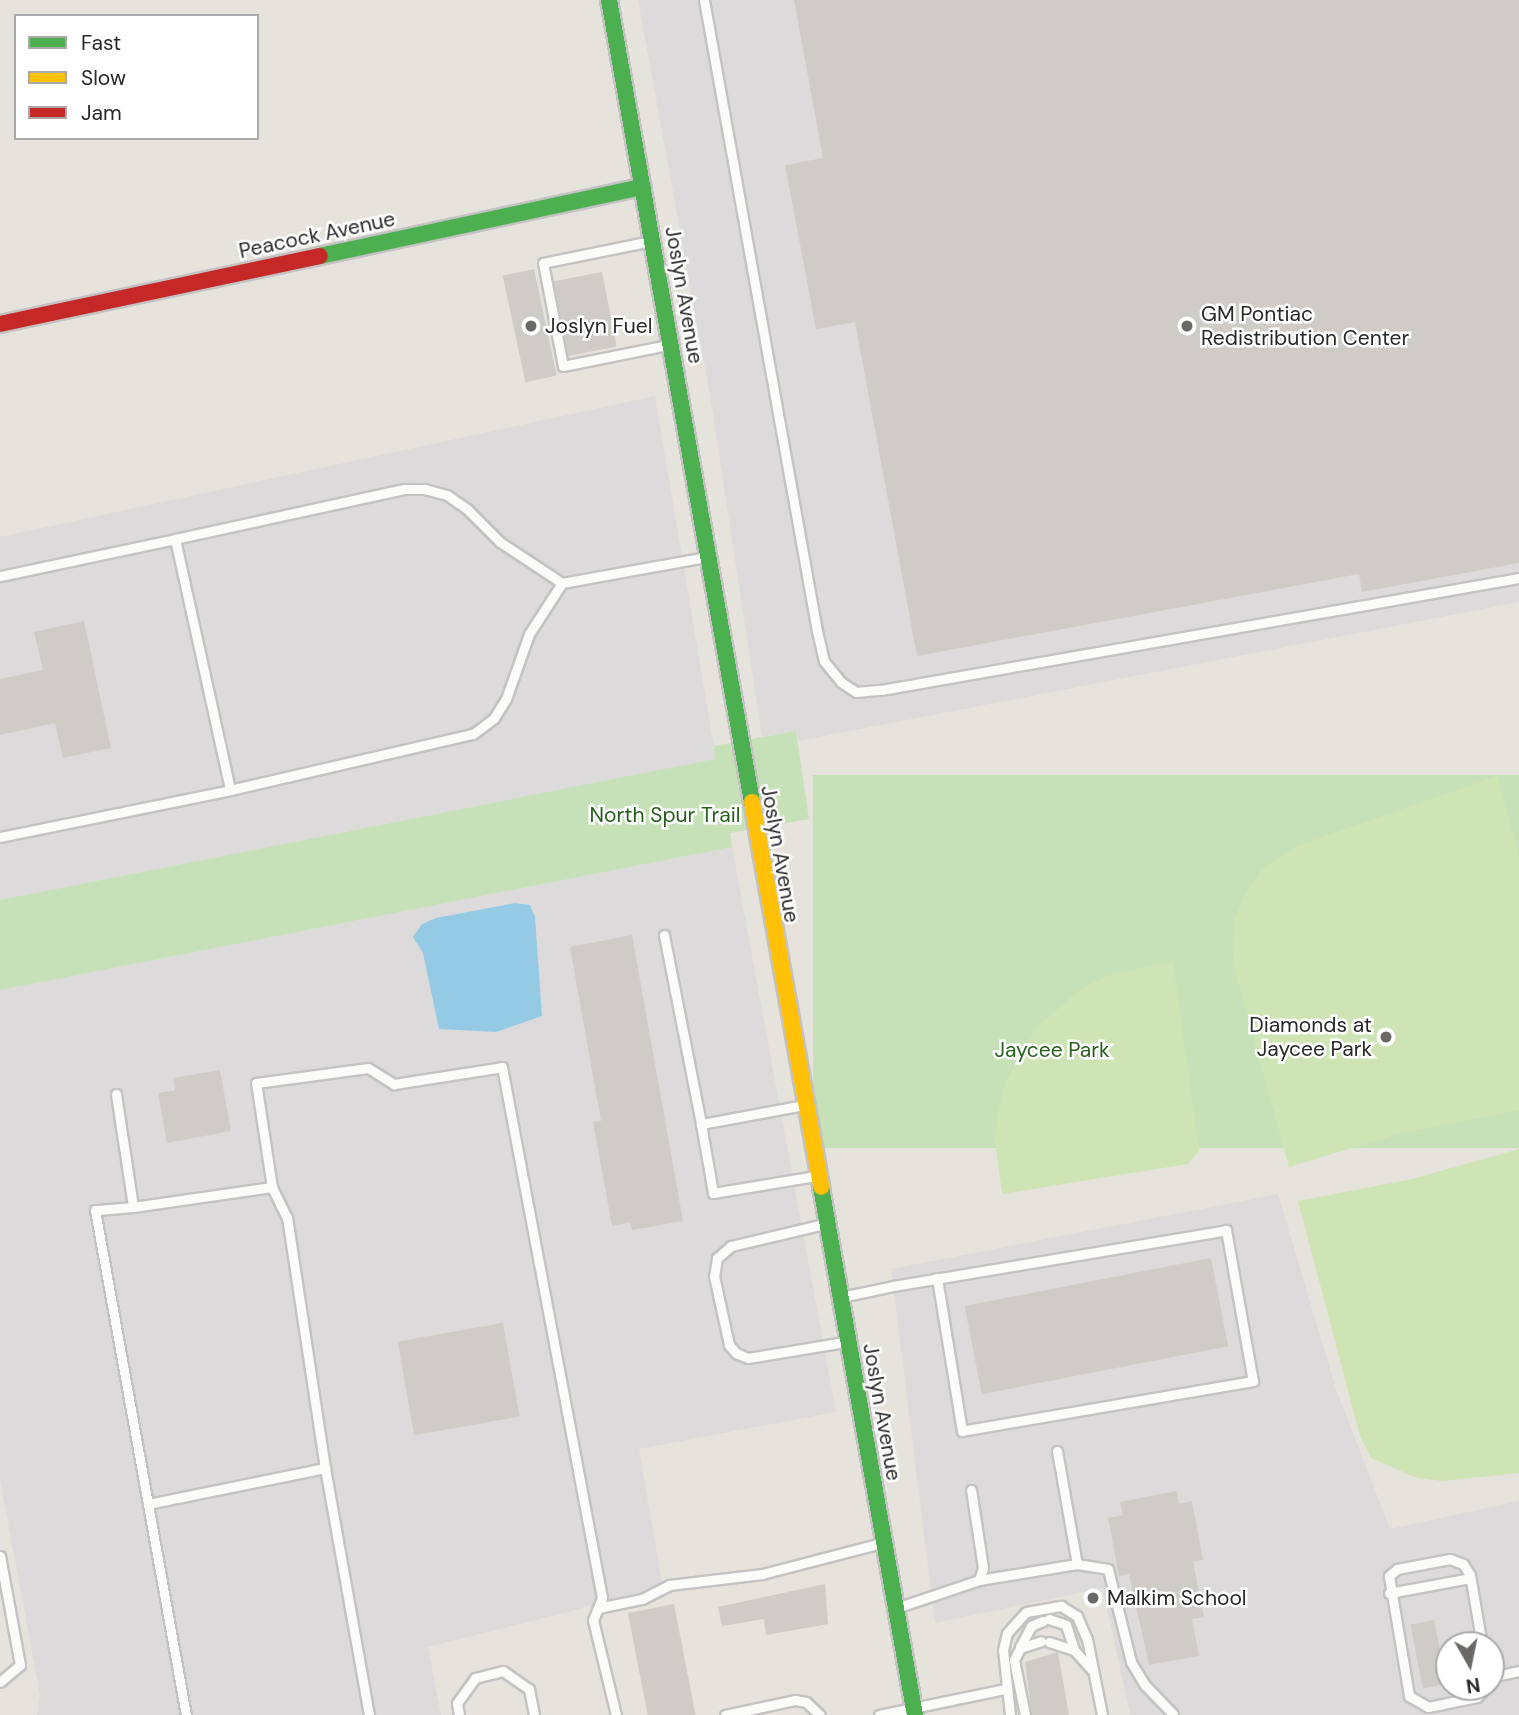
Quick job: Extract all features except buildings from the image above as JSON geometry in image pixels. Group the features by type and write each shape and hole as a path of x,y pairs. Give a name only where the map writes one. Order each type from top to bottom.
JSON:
{"main road":[{"name":"Joslyn Avenue","path":"609,0 914,1711"},
{"name":"Peacock Avenue","path":"0,324 643,187"}],"lane":[{"path":"704,0 817,631 824,661 841,682 856,692 881,690 1519,578"},
{"path":"653,241 542,264 562,366 672,344"},
{"path":"0,576 404,489 424,489 447,495 467,509 500,542 562,583 709,557"},
{"path":"175,539 230,790"},
{"path":"0,837 230,790 472,734 494,718 506,699 529,634 562,583"},
{"path":"664,935 713,1193 817,1176"},
{"path":"369,1715 325,1468 287,1218 272,1187 256,1083 368,1068 394,1084 502,1067 601,1598 593,1620 616,1715"},
{"path":"116,1094 134,1207"},
{"path":"701,1124 804,1105"},
{"path":"186,1715 94,1210 134,1207 272,1187"},
{"path":"826,1224 731,1246 717,1258 714,1276 729,1345 736,1353 748,1358 847,1341"},
{"path":"839,1297 937,1278 1226,1230 1253,1381 962,1431 937,1278"},
{"path":"1058,1451 1077,1564"},
{"path":"148,1504 325,1468"},
{"path":"971,1490 984,1568 979,1580"},
{"path":"598,1608 642,1599 669,1585 762,1574 884,1542"},
{"path":"0,1556 20,1665 0,1682"},
{"path":"1457,1701 1428,1707 1417,1704 1409,1696 1389,1593 1389,1576 1397,1569 1450,1559 1463,1564 1471,1578 1480,1631"},
{"path":"895,1608 979,1580 1077,1564 1108,1569 1131,1662 1145,1685 1173,1714"},
{"path":"1389,1593 1471,1578"},
{"path":"1010,1715 1005,1689 1007,1633 1026,1612 1043,1606 1061,1605 1077,1616 1102,1715"},
{"path":"1025,1715 1014,1660 1031,1626 1046,1620 1066,1625 1074,1650 1093,1671"},
{"path":"1020,1648 1045,1641 1074,1650"},
{"path":"459,1715 457,1703 475,1678 503,1671 529,1689 534,1715"},
{"path":"879,1715 914,1711 1005,1689"},
{"path":"725,1715 795,1700 806,1702 820,1715"}],"shaded area":[{"name":"GM Pontiac Redistribution Center","path":"638,0 1519,0 1519,602 798,741 796,731 762,737 710,395"},
{"path":"655,396 716,759 0,900 0,537"},
{"path":"732,847 836,1412 639,1449 663,1588 428,1647 441,1715 37,1715 40,1695 0,1480 0,990"},
{"path":"1278,1194 1336,1389 1390,1529 1519,1501 1519,1715 1130,1715 1103,1588 935,1623 891,1269"}],"green space":[{"name":"North Spur Trail","path":"796,731 809,819 730,833 732,847 0,990 0,900 715,759 714,746"},
{"name":"Jaycee Park","path":"813,775 1519,775 1519,1148 813,1148"},
{"name":"Diamonds at Jaycee Park","path":"1497,776 1519,856 1519,1110 1398,1134 1289,1167 1233,963 1234,921 1244,897 1262,869 1297,846"},
{"path":"1173,962 1199,1151 1188,1164 1002,1194 995,1140 998,1110 1006,1081 1037,1027 1081,989 1109,975"},
{"path":"1519,1149 1519,1473 1442,1481 1417,1478 1371,1458 1360,1436 1298,1201 1412,1179"}],"water":[{"path":"515,903 530,905 535,917 542,1016 496,1032 439,1029 423,953 413,937 422,924 436,918"}],"traffic: fast":[{"path":"609,0 752,802"},
{"path":"320,256 643,187"},
{"path":"821,1187 915,1715"}],"traffic: slow":[{"path":"752,802 821,1187"}],"traffic: jam":[{"path":"0,324 320,256"}],"place":[{"name":"Joslyn Fuel","path":"531,326"},
{"name":"GM Pontiac Redistribution Center","path":"1187,326"},
{"name":"Diamonds at Jaycee Park","path":"1386,1037"},
{"name":"Malkim School","path":"1093,1598"}]}
